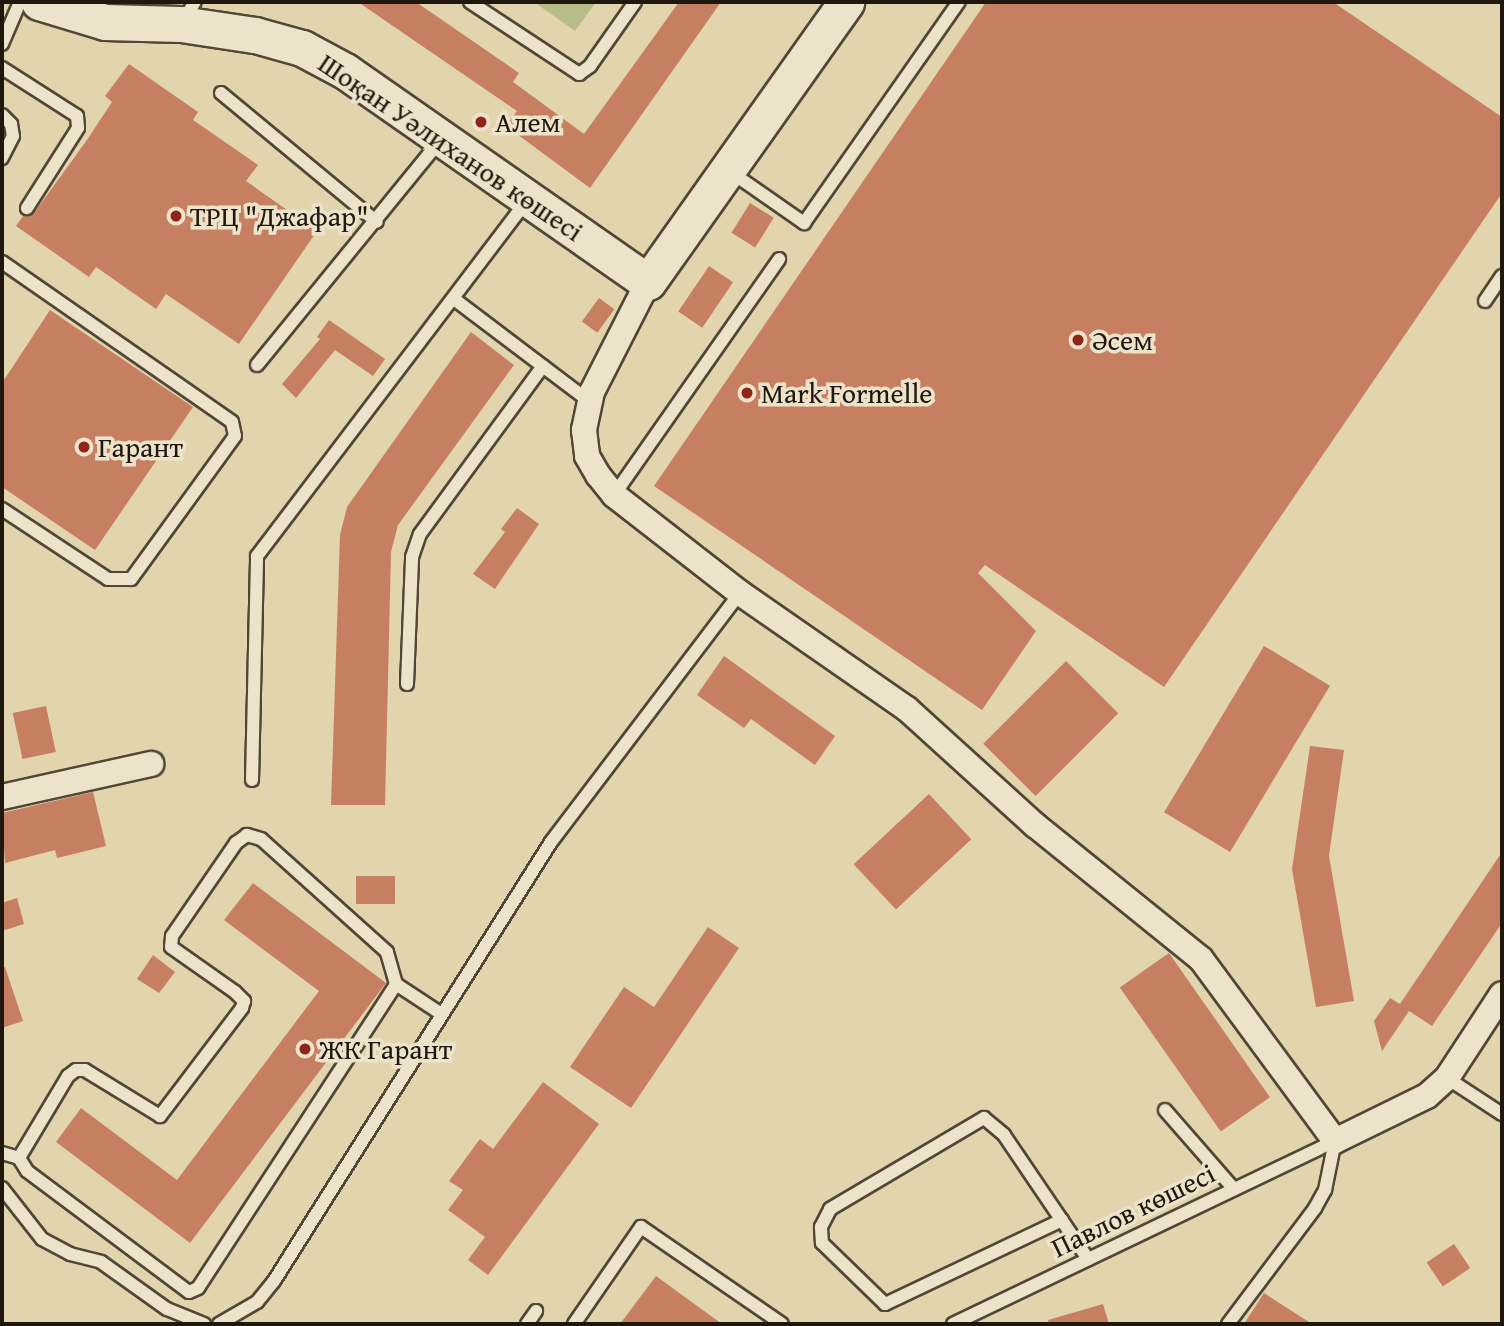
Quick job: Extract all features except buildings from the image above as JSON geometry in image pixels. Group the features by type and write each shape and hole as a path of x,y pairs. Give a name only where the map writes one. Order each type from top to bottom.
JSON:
{"street":[{"name":"Шоқан Уәлиханов көшесі","path":"39,2 105,23 188,13 302,48 345,71 648,282"},
{"path":"846,2 648,282 607,354 590,402 584,430 587,456 614,495 740,593 907,709 1035,825 1201,959 1335,1141 1427,1096 1447,1079 1502,994"},
{"path":"2,797 151,764"}],"lane":[{"path":"2,44 20,2"},
{"path":"470,2 579,74 590,66 635,2"},
{"path":"727,170 804,223 959,2"},
{"path":"2,68 77,116 78,128 27,208"},
{"path":"221,93 377,222"},
{"path":"2,115 11,124 13,135 2,158"},
{"path":"257,365 377,222 442,138"},
{"path":"252,780 257,556 529,198"},
{"path":"614,495 779,259"},
{"path":"2,278 5,264 232,422 235,436 131,579 108,579 2,509"},
{"path":"1485,301 1502,276"},
{"path":"454,299 590,402"},
{"path":"407,684 410,570 420,534 543,366"},
{"path":"219,1324 257,1302 274,1281 440,1013 551,842 740,593"},
{"path":"19,1158 76,1070 85,1070 160,1116 242,1008 244,1001 235,992 170,947 172,936 222,863 247,835 261,839 387,952 396,984 440,1013"},
{"path":"2,1153 19,1158 27,1171 189,1292 198,1288 396,984"},
{"path":"1447,1079 1502,1114"},
{"path":"1165,1110 1234,1189"},
{"path":"1062,1220 885,1304 822,1243 821,1227 830,1209 984,1118 1004,1135 1062,1220 1088,1259"},
{"path":"1228,1324 1325,1191 1335,1141"},
{"name":"Павлов көшесі","path":"953,1324 1335,1141"},
{"path":"2,1188 41,1239 70,1254 102,1262 167,1308 205,1324"},
{"path":"574,1324 641,1227 782,1324"},
{"path":"527,1324 536,1311"}],"green space":[{"path":"534,2 596,2 575,31"}],"place":[{"name":"Алем","path":"481,122"},
{"name":"ТРЦ \"Джафар\"","path":"176,216"},
{"name":"Әсем","path":"1078,340"},
{"name":"Mark Formelle","path":"747,393"},
{"name":"Гарант","path":"84,447"},
{"name":"ЖК Гарант","path":"305,1049"}]}
